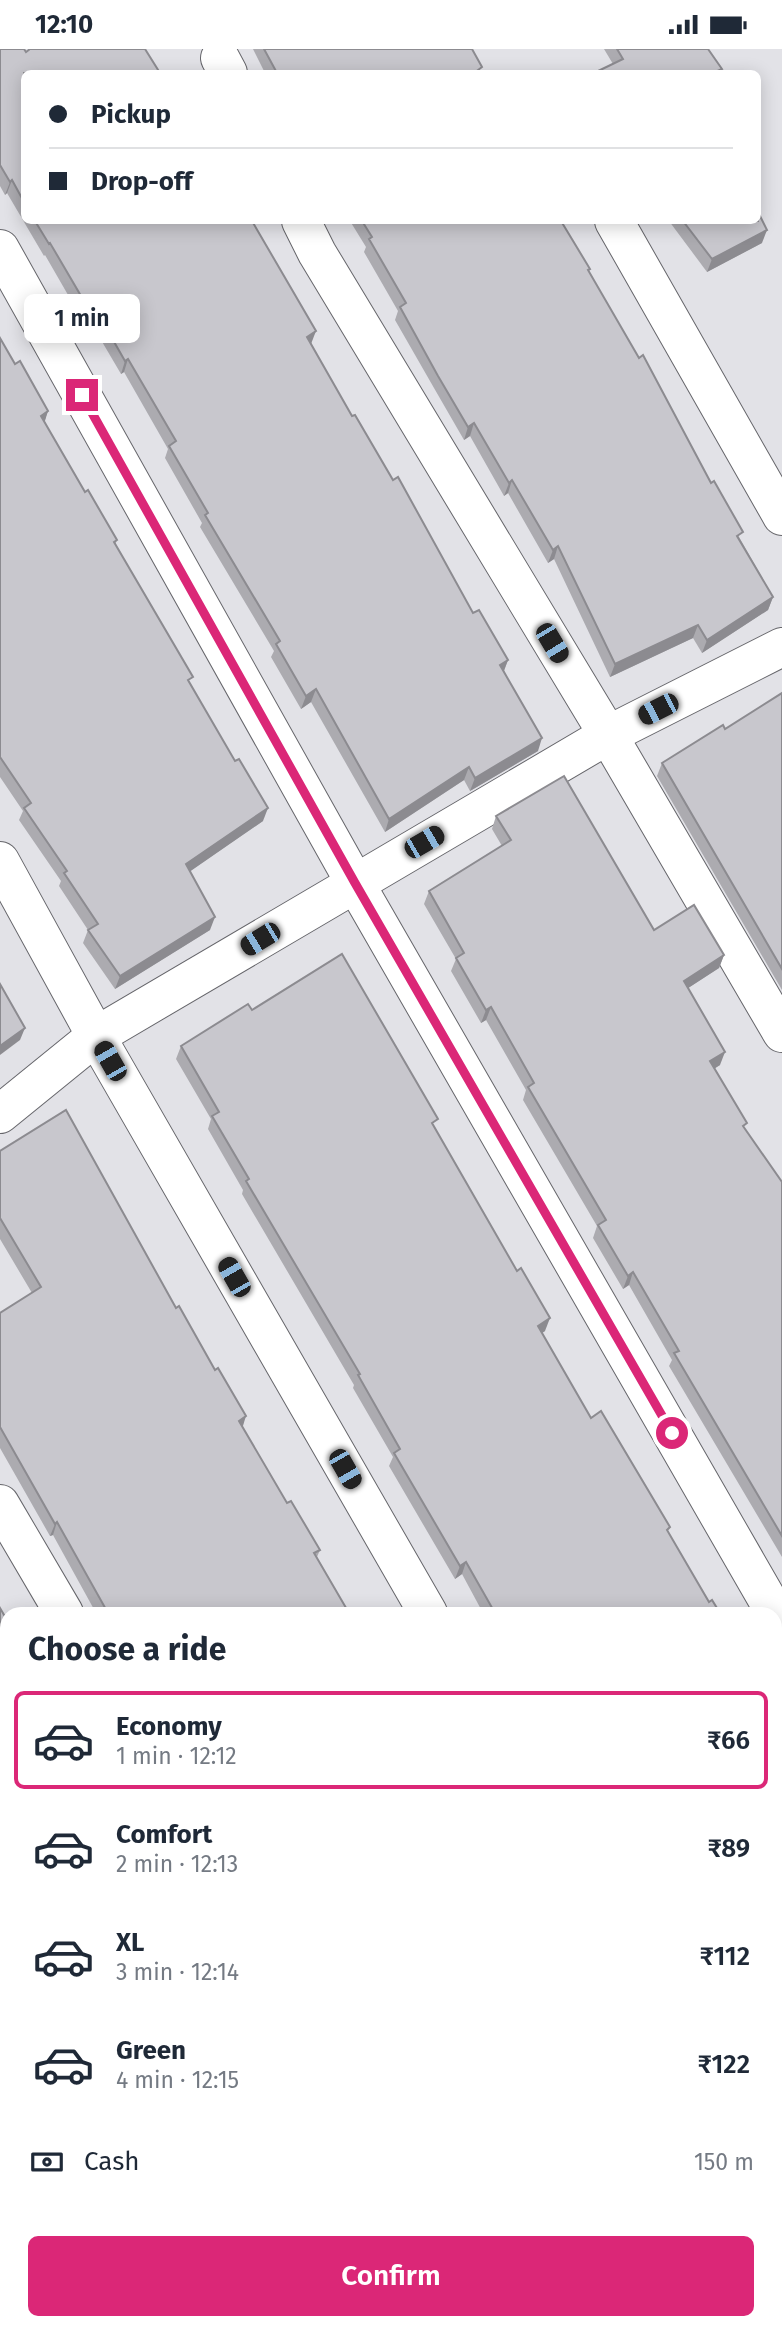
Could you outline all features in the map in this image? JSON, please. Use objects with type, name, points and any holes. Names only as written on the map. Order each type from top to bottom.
[{"type":"street","points":[[302,224],[317,253],[608,734],[782,1033]]},
{"type":"street","points":[[616,224],[782,516]]},
{"type":"street","points":[[0,249],[355,883],[772,1607]]},
{"type":"street","points":[[0,1114],[96,1037],[608,734],[782,647]]},
{"type":"street","points":[[0,861],[96,1037],[425,1607]]},
{"type":"street","points":[[0,1504],[60,1607]]},
{"type":"building","points":[[0,49],[24,49],[26,52],[30,49],[145,49],[158,70],[21,70],[21,196],[0,165]]},
{"type":"building","points":[[264,49],[472,49],[482,67],[478,70],[275,70]]},
{"type":"building","points":[[617,49],[708,49],[722,69],[600,70],[623,59]]},
{"type":"building","points":[[761,218],[767,230],[712,259],[685,224],[761,224]]},
{"type":"building","points":[[37,224],[254,224],[316,331],[307,337],[352,416],[355,415],[393,480],[398,477],[473,613],[479,610],[508,660],[500,665],[542,738],[475,778],[469,767],[389,819],[316,689],[306,696],[276,644],[280,641],[205,515],[208,513],[169,446],[176,441],[128,359],[125,361],[89,298],[84,301]]},
{"type":"building","points":[[364,224],[563,224],[639,358],[643,355],[711,483],[714,481],[743,532],[737,536],[773,597],[707,640],[698,625],[615,664],[558,546],[553,550],[512,480],[509,483],[474,423],[468,427],[438,376],[400,307],[406,303],[369,239],[372,237]]},
{"type":"building","points":[[0,338],[15,364],[20,361],[48,411],[41,416],[85,492],[88,490],[117,540],[114,542],[193,677],[188,680],[235,761],[239,759],[268,808],[186,864],[215,917],[120,976],[88,930],[98,924],[64,873],[67,871],[24,808],[31,803],[0,757]]},
{"type":"building","points":[[782,693],[782,969],[662,763],[723,725],[725,729]]},
{"type":"building","points":[[564,776],[654,930],[694,905],[724,955],[684,981],[725,1052],[710,1061],[747,1123],[743,1126],[782,1182],[782,1536],[674,1353],[679,1351],[633,1272],[628,1276],[598,1225],[606,1220],[528,1087],[534,1083],[491,1007],[486,1010],[456,958],[464,953],[429,891],[511,840],[496,816]]},
{"type":"building","points":[[342,954],[438,1119],[432,1123],[517,1271],[521,1268],[550,1318],[538,1326],[591,1418],[601,1411],[670,1527],[667,1530],[709,1602],[712,1600],[716,1607],[492,1607],[466,1562],[460,1566],[394,1453],[400,1449],[358,1375],[360,1374],[246,1181],[249,1179],[212,1116],[219,1112],[181,1046],[248,1004],[252,1010]]},
{"type":"building","points":[[0,984],[25,1028],[0,1046]]},
{"type":"building","points":[[66,1110],[176,1308],[179,1306],[215,1370],[218,1368],[246,1416],[239,1421],[287,1503],[291,1501],[320,1550],[314,1553],[346,1607],[105,1607],[0,1427],[0,1313],[41,1287],[0,1218],[0,1151]]},
{"type":"route","points":[[82,395],[355,883],[672,1433]]}]
